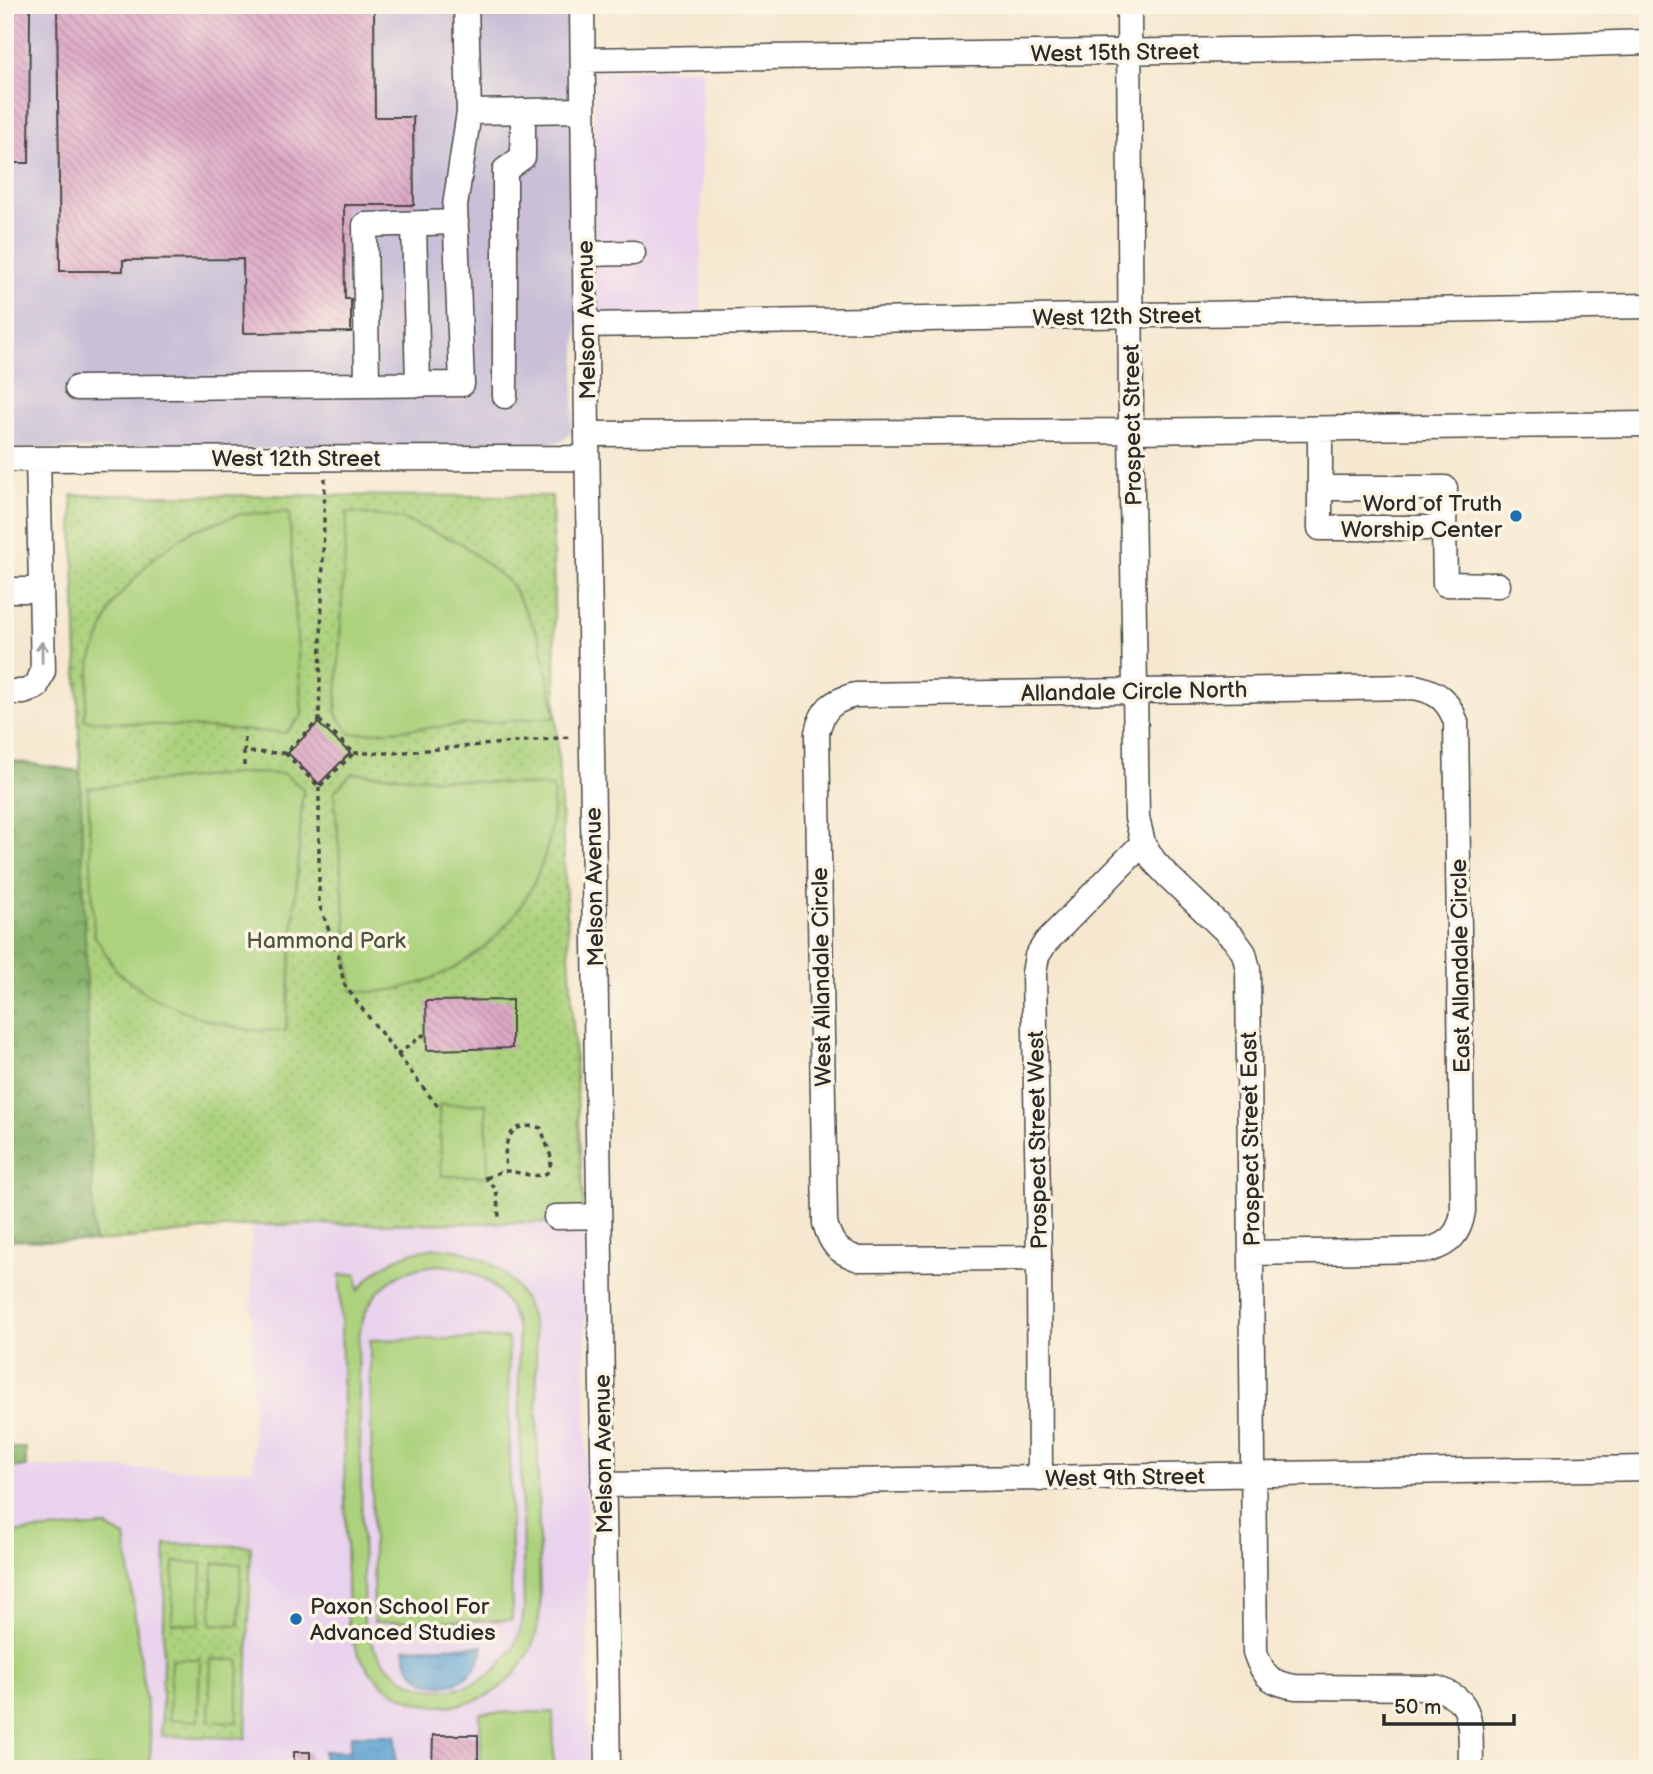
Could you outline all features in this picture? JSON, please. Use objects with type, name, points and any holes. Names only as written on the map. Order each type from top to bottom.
[{"type":"street","points":[[77,388],[462,384],[455,206],[469,112],[466,5]]},
{"type":"street","name":"Melson Avenue","points":[[582,5],[608,1769]]},
{"type":"street","name":"Prospect Street","points":[[1129,5],[1138,818],[1143,844]]},
{"type":"street","name":"West 15th Street","points":[[583,60],[1648,42]]},
{"type":"street","points":[[469,112],[583,110]]},
{"type":"street","points":[[505,396],[505,170],[523,157],[523,111]]},
{"type":"street","points":[[367,385],[365,225],[456,222]]},
{"type":"street","points":[[414,224],[418,385]]},
{"type":"street","points":[[585,254],[633,253]]},
{"type":"street","name":"West 12th Street","points":[[586,326],[1648,306]]},
{"type":"street","name":"West 12th Street","points":[[5,459],[1132,431],[1648,424]]},
{"type":"street","points":[[1320,429],[1320,528],[1444,527]]},
{"type":"street","points":[[5,692],[24,692],[36,687],[43,671],[38,459]]},
{"type":"street","points":[[1321,488],[1445,488],[1445,584],[1498,585]]},
{"type":"street","points":[[5,590],[41,590]]},
{"type":"street","name":"Allandale Circle North","points":[[828,708],[841,699],[855,695],[1415,687],[1429,690],[1441,697]]},
{"type":"street","name":"East Allandale Circle","points":[[1251,1253],[1429,1250],[1443,1246],[1461,1226],[1463,1211],[1456,722],[1451,708],[1441,697]]},
{"type":"street","name":"West Allandale Circle","points":[[828,708],[820,720],[817,733],[817,808],[825,1223],[829,1236],[845,1255],[859,1259],[1039,1258]]},
{"type":"street","name":"Prospect Street East","points":[[1143,844],[1169,877],[1234,939],[1244,953],[1248,969],[1254,1475]]},
{"type":"street","name":"Prospect Street West","points":[[1040,1479],[1034,973],[1037,956],[1046,942],[1143,844]]},
{"type":"street","points":[[555,1217],[599,1216]]},
{"type":"street","name":"West 9th Street","points":[[603,1485],[1648,1468]]},
{"type":"street","points":[[1254,1475],[1255,1652],[1261,1669],[1269,1678],[1294,1687],[1436,1688],[1449,1693],[1461,1702],[1468,1713],[1471,1769]]},
{"type":"path","points":[[244,752],[285,752],[318,719],[325,478]]},
{"type":"path","points":[[318,719],[354,753],[394,753],[570,737]]},
{"type":"path","points":[[244,766],[245,738]]},
{"type":"path","points":[[285,752],[319,787],[319,904],[338,954],[344,984],[439,1108]]},
{"type":"path","points":[[319,787],[354,753]]},
{"type":"path","points":[[397,1055],[423,1035],[427,1037]]},
{"type":"path","points":[[499,1217],[496,1189],[485,1177],[506,1170],[534,1175],[547,1173],[552,1160],[541,1128],[526,1125],[513,1130],[506,1144],[506,1170]]},
{"type":"shaded area","points":[[5,5],[573,5],[577,331],[572,431],[563,441],[515,449],[5,449]]},
{"type":"shaded area","points":[[702,69],[701,313],[593,316],[594,70]]},
{"type":"shaded area","name":"Paxon School For Advanced Studies","points":[[584,1222],[589,1769],[5,1769],[5,1467],[253,1470],[251,1225]]},
{"type":"green space","name":"Hammond Park","points":[[72,495],[552,496],[556,718],[584,1222],[251,1225],[94,1242]]},
{"type":"green space","points":[[289,512],[302,715],[286,733],[84,720],[91,661],[113,603],[153,558],[191,531],[241,514]]},
{"type":"green space","points":[[347,512],[399,518],[461,543],[511,584],[540,639],[556,717],[351,734],[336,714]]},
{"type":"green space","points":[[5,760],[80,771],[94,1242],[5,1240]]},
{"type":"green space","points":[[244,773],[285,774],[303,789],[286,1031],[248,1030],[203,1019],[149,996],[117,971],[94,935],[88,788]]},
{"type":"green space","points":[[352,773],[553,787],[552,824],[543,860],[529,893],[509,922],[483,947],[454,968],[421,983],[380,992],[352,991],[334,792]]},
{"type":"green space","points":[[486,1104],[488,1176],[442,1176],[439,1105]]},
{"type":"green space","points":[[437,1248],[476,1256],[506,1276],[518,1289],[526,1305],[533,1323],[536,1343],[540,1608],[531,1648],[511,1678],[484,1697],[452,1705],[420,1703],[389,1689],[364,1663],[348,1626],[340,1275],[357,1274],[358,1291],[375,1273],[393,1260]],"holes":[[[438,1265],[453,1267],[490,1283],[507,1303],[518,1331],[524,1608],[516,1641],[499,1666],[477,1682],[451,1689],[424,1687],[399,1675],[378,1654],[364,1623],[358,1346],[365,1314],[381,1289],[392,1280],[421,1268]]]},
{"type":"green space","points":[[508,1338],[512,1620],[374,1622],[370,1340]]},
{"type":"green space","points":[[5,1448],[26,1448],[26,1467],[5,1467]]},
{"type":"green space","points":[[105,1526],[125,1537],[151,1742],[149,1769],[5,1769],[5,1533]]},
{"type":"green space","points":[[166,1544],[251,1546],[246,1738],[161,1736]]},
{"type":"green space","points":[[174,1562],[202,1563],[200,1624],[172,1623]]},
{"type":"green space","points":[[213,1563],[241,1564],[239,1625],[211,1624]]},
{"type":"green space","points":[[171,1659],[200,1659],[198,1721],[169,1720]]},
{"type":"green space","points":[[211,1659],[239,1660],[237,1722],[209,1721]]},
{"type":"green space","points":[[553,1712],[554,1769],[481,1769],[480,1713]]},
{"type":"water","points":[[483,1646],[478,1663],[469,1675],[443,1685],[429,1683],[417,1676],[408,1665],[404,1648]]},
{"type":"water","points":[[351,1735],[396,1735],[396,1769],[323,1769],[324,1751],[350,1751]]},
{"type":"building","points":[[57,5],[374,5],[375,117],[413,117],[414,205],[344,205],[345,299],[351,299],[351,332],[244,333],[243,259],[123,260],[123,271],[60,271]]},
{"type":"building","points":[[5,8],[30,8],[29,163],[5,163]]},
{"type":"building","points":[[318,723],[350,753],[319,784],[288,753]]},
{"type":"building","points":[[512,1000],[512,1048],[427,1050],[426,1001]]},
{"type":"building","points":[[433,1735],[478,1735],[478,1768],[432,1767]]},
{"type":"building","points":[[294,1752],[310,1752],[310,1769],[294,1769]]},
{"type":"place","name":"Word of Truth Worship Center","points":[[1516,516]]},
{"type":"place","name":"Paxon School For Advanced Studies","points":[[296,1619]]}]
